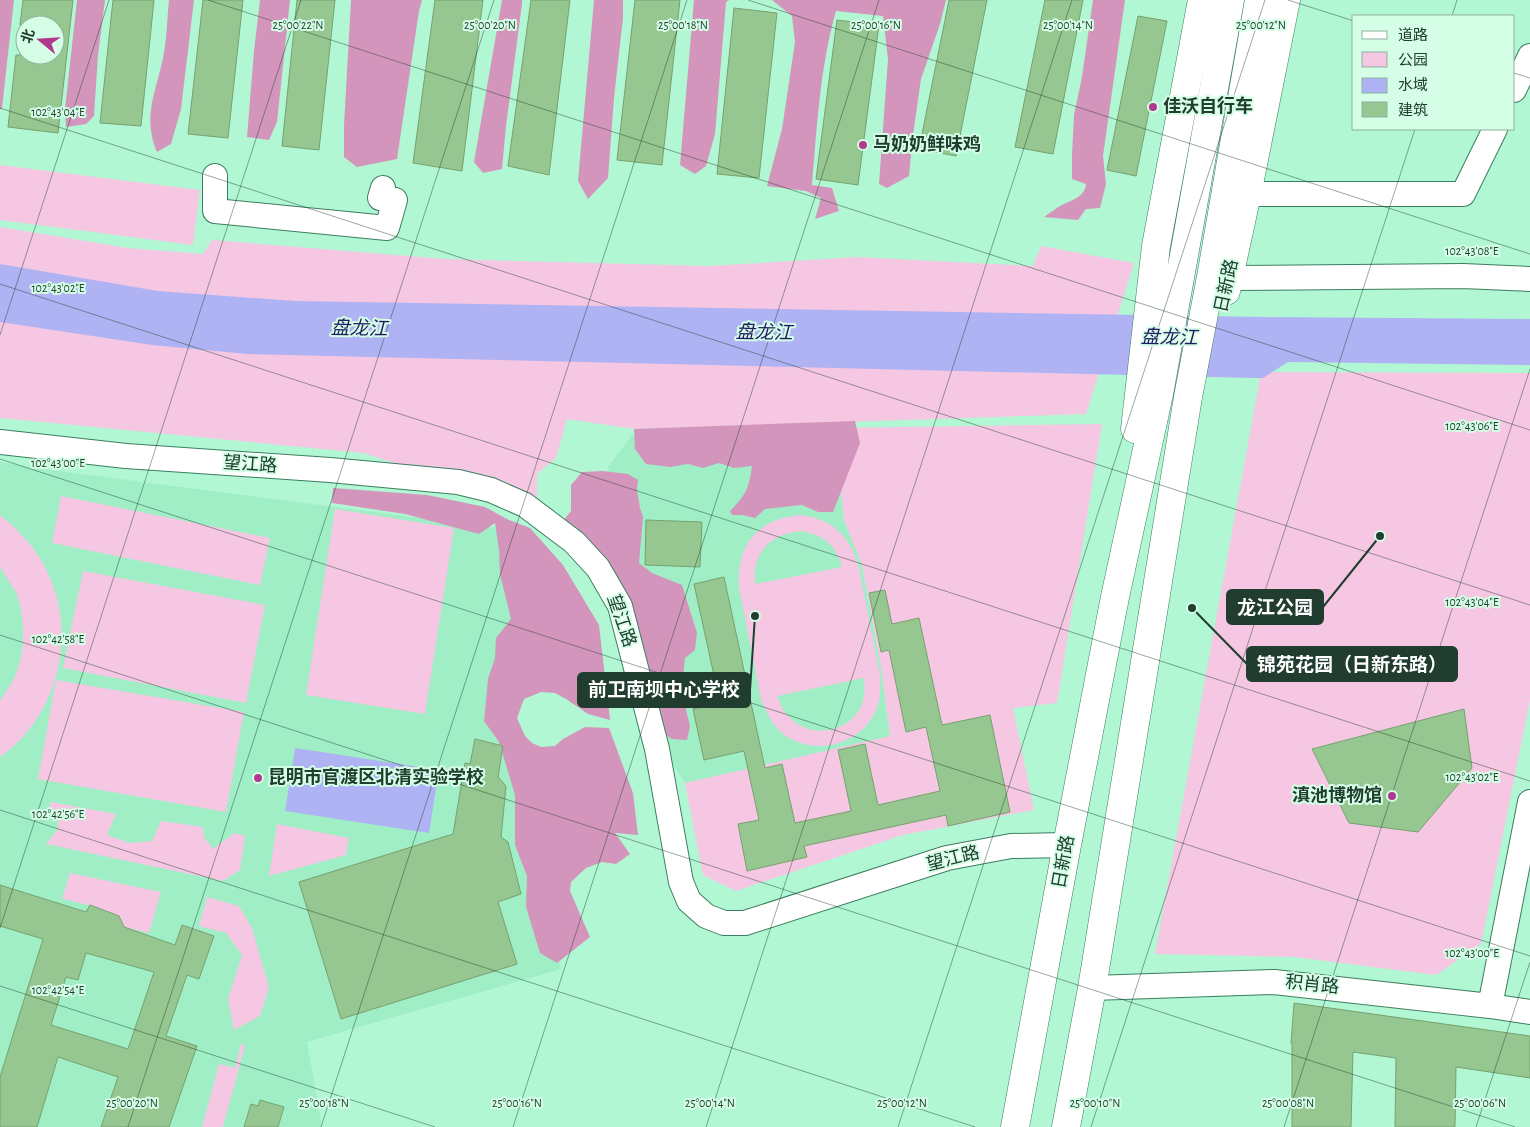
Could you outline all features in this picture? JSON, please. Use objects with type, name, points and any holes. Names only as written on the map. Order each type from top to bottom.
[{"type":"main road","name":"日新路","points":[[1149,392],[1153,274],[1156,246],[1202,0]]},
{"type":"main road","name":"日新路","points":[[1015,1127],[1115,597],[1149,392],[1181,276],[1230,0]]},
{"type":"main road","name":"日新路","points":[[1220,278],[1218,233],[1259,0]]},
{"type":"main road","name":"日新路","points":[[1066,1127],[1092,988],[1146,659],[1195,400],[1220,278],[1247,194],[1286,0]]},
{"type":"street","points":[[1515,88],[1530,56]]},
{"type":"street","points":[[1247,194],[1463,194],[1495,130]]},
{"type":"street","points":[[216,176],[215,211],[387,228],[395,200],[380,198],[383,188]]},
{"type":"street","points":[[1220,278],[1463,276],[1530,279]]},
{"type":"street","name":"望江路","points":[[0,442],[126,456],[330,470],[458,482],[491,490],[525,505],[574,542],[598,568],[620,606],[657,749],[681,882],[689,901],[706,916],[724,923],[745,923],[947,858],[1010,846],[1067,845]]},
{"type":"street","points":[[1490,1006],[1530,802]]},
{"type":"street","name":"积肖路","points":[[1092,988],[1274,982],[1530,1012]]},
{"type":"shaded area","points":[[0,0],[14,0],[2,108],[0,110]]},
{"type":"shaded area","points":[[77,0],[105,0],[98,55],[94,116],[86,124],[66,127],[65,109]]},
{"type":"shaded area","points":[[169,0],[194,0],[181,109],[171,144],[157,152],[150,116],[164,51]]},
{"type":"shaded area","points":[[260,0],[290,0],[277,122],[269,140],[247,137]]},
{"type":"shaded area","points":[[351,0],[422,0],[397,159],[357,167],[344,157]]},
{"type":"shaded area","points":[[502,0],[522,0],[522,4],[502,169],[483,173],[474,162]]},
{"type":"shaded area","points":[[594,0],[623,0],[623,18],[608,178],[588,199],[578,181]]},
{"type":"shaded area","points":[[694,0],[729,0],[726,2],[715,134],[706,166],[695,174],[680,165]]},
{"type":"shaded area","points":[[772,0],[946,0],[940,24],[921,79],[909,176],[887,188],[879,184],[888,59],[883,16],[836,11],[823,75],[812,185],[832,188],[839,211],[815,219],[821,198],[806,191],[767,186],[782,129],[795,42],[792,16]]},
{"type":"shaded area","points":[[1093,0],[1125,0],[1103,156],[1106,184],[1100,208],[1086,209],[1078,220],[1044,217],[1081,195],[1086,184],[1072,179],[1072,155],[1074,115],[1082,77]]},
{"type":"shaded area","points":[[855,421],[860,443],[833,512],[818,512],[802,505],[765,509],[755,518],[732,515],[730,511],[746,491],[752,466],[734,468],[719,463],[703,468],[688,464],[670,467],[646,464],[635,449],[634,429]]},
{"type":"shaded area","points":[[834,428],[844,520],[862,565],[881,667],[890,737],[685,783],[667,755],[608,467],[632,435]]},
{"type":"shaded area","name":"昆明市官渡区北清实验学校","points":[[0,462],[511,530],[516,584],[504,666],[561,969],[307,1042],[322,1127],[0,1127]]},
{"type":"shaded area","points":[[603,471],[628,474],[638,480],[637,490],[643,517],[639,563],[652,573],[682,585],[697,633],[695,650],[685,658],[682,686],[688,703],[686,710],[690,726],[687,740],[672,739],[659,731],[637,631],[558,537],[566,517],[571,511],[571,485],[582,472]]},
{"type":"shaded area","points":[[333,488],[427,495],[485,507],[509,520],[530,528],[563,565],[599,625],[610,720],[588,714],[555,693],[541,692],[524,699],[517,718],[525,736],[532,743],[541,747],[555,746],[563,739],[585,727],[609,728],[633,793],[638,835],[615,833],[630,854],[616,864],[602,862],[586,868],[571,882],[570,891],[590,937],[557,963],[540,953],[526,907],[527,876],[515,845],[515,795],[499,742],[484,721],[488,679],[495,658],[496,638],[511,619],[500,574],[495,523],[479,534],[405,514],[332,503]]},
{"type":"green space","points":[[0,165],[200,190],[193,245],[0,220]]},
{"type":"green space","points":[[0,227],[128,248],[203,254],[212,240],[445,259],[709,266],[858,257],[1033,266],[1041,246],[1134,263],[1086,414],[634,429],[567,419],[556,458],[537,474],[537,498],[495,498],[364,453],[0,418]]},
{"type":"green space","points":[[1261,372],[1530,373],[1530,700],[1481,944],[1436,975],[1294,957],[1155,954]]},
{"type":"green space","points":[[1102,424],[1057,703],[1013,708],[1034,810],[903,835],[736,891],[703,875],[685,783],[890,736],[881,667],[862,565],[844,520],[834,428]]},
{"type":"green space","points":[[61,496],[270,538],[260,585],[52,543]]},
{"type":"green space","points":[[335,509],[454,528],[425,714],[306,695]]},
{"type":"green space","points":[[0,515],[12,525],[41,560],[53,585],[60,612],[62,639],[51,693],[38,717],[21,739],[0,757],[0,701],[14,679],[20,662],[23,645],[23,627],[21,609],[16,592],[0,567]]},
{"type":"green space","points":[[800,515],[821,520],[837,529],[849,544],[858,564],[880,674],[879,701],[873,716],[865,727],[840,743],[826,746],[796,741],[783,734],[767,713],[761,699],[739,588],[741,559],[752,537],[772,522]],"holes":[[[801,531],[816,535],[828,542],[836,552],[842,567],[755,584],[757,563],[765,547],[780,536]],[[864,678],[864,698],[858,712],[841,726],[830,730],[819,731],[797,724],[784,711],[777,696]]]},
{"type":"green space","points":[[83,571],[265,605],[246,703],[63,668]]},
{"type":"green space","points":[[56,680],[244,712],[226,812],[38,779]]},
{"type":"green space","points":[[51,802],[116,814],[107,835],[130,843],[152,841],[161,821],[203,827],[204,837],[213,849],[234,833],[245,836],[240,870],[223,881],[46,844],[58,829],[58,818],[49,809]]},
{"type":"green space","points":[[277,824],[349,838],[346,855],[269,876]]},
{"type":"green space","points":[[70,873],[161,892],[149,933],[119,926],[119,916],[112,913],[62,899]]},
{"type":"green space","points":[[207,897],[239,906],[252,928],[269,987],[260,1016],[234,1030],[228,999],[242,955],[226,933],[199,926]]},
{"type":"green space","points":[[241,1044],[245,1045],[223,1127],[202,1127],[219,1064],[235,1068]]},
{"type":"water","name":"盘龙江","points":[[0,264],[158,291],[295,301],[1264,317],[1530,319],[1530,365],[1288,362],[1263,378],[1253,378],[247,354],[152,345],[0,322]]},
{"type":"water","points":[[295,748],[439,770],[429,833],[285,811]]},
{"type":"building","points":[[23,0],[73,0],[58,133],[8,127],[15,64],[65,65],[65,15],[21,15]]},
{"type":"building","points":[[113,0],[154,0],[141,126],[100,123]]},
{"type":"building","points":[[203,0],[243,0],[228,138],[188,134]]},
{"type":"building","points":[[297,0],[335,0],[319,150],[282,146]]},
{"type":"building","points":[[435,0],[483,0],[462,171],[413,163]]},
{"type":"building","points":[[531,0],[570,0],[549,175],[508,166]]},
{"type":"building","points":[[635,0],[680,0],[662,165],[617,160]]},
{"type":"building","points":[[949,0],[987,0],[956,156],[919,149]]},
{"type":"building","points":[[1045,0],[1083,0],[1053,154],[1015,147]]},
{"type":"building","points":[[734,8],[777,13],[759,178],[717,174]]},
{"type":"building","points":[[1138,16],[1167,21],[1136,176],[1107,170]]},
{"type":"building","points":[[837,20],[879,25],[858,185],[816,179]]},
{"type":"building","points":[[646,520],[702,522],[700,567],[645,565]]},
{"type":"building","points":[[724,577],[765,768],[782,764],[795,823],[851,811],[838,750],[865,744],[878,805],[940,791],[926,727],[906,732],[889,650],[881,652],[869,593],[885,590],[892,624],[919,618],[942,725],[990,715],[1010,812],[948,826],[946,815],[804,846],[807,857],[747,871],[738,824],[759,820],[744,751],[704,760],[693,709],[720,703],[694,584]]},
{"type":"building","name":"滇池博物馆","points":[[1464,709],[1472,768],[1418,832],[1349,823],[1312,749]]},
{"type":"building","points":[[475,739],[503,746],[498,777],[506,786],[501,837],[508,842],[521,894],[498,902],[517,964],[341,1019],[299,882],[453,834],[465,763],[470,764]]},
{"type":"building","points":[[0,885],[86,912],[90,905],[119,916],[124,927],[175,945],[182,925],[214,936],[199,979],[187,975],[166,1036],[197,1046],[169,1127],[101,1127],[118,1077],[58,1057],[37,1127],[0,1127],[0,1077],[43,939],[0,926]],"holes":[[[86,953],[154,972],[128,1049],[51,1025],[66,977],[78,980]]]},
{"type":"building","points":[[1294,1003],[1530,1036],[1530,1078],[1456,1067],[1455,1127],[1395,1127],[1396,1058],[1353,1052],[1351,1127],[1292,1127],[1291,1043]]},
{"type":"building","points":[[260,1100],[284,1107],[278,1127],[244,1127],[251,1104],[258,1106]]},
{"type":"place","name":"佳沃自行车","points":[[1153,107]]},
{"type":"place","name":"马奶奶鲜味鸡","points":[[863,145]]},
{"type":"place","name":"龙江公园","points":[[1380,536]]},
{"type":"place","name":"锦苑花园（日新东路）","points":[[1192,608]]},
{"type":"place","name":"前卫南坝中心学校","points":[[755,616]]},
{"type":"place","name":"昆明市官渡区北清实验学校","points":[[258,778]]},
{"type":"place","name":"滇池博物馆","points":[[1392,796]]}]
